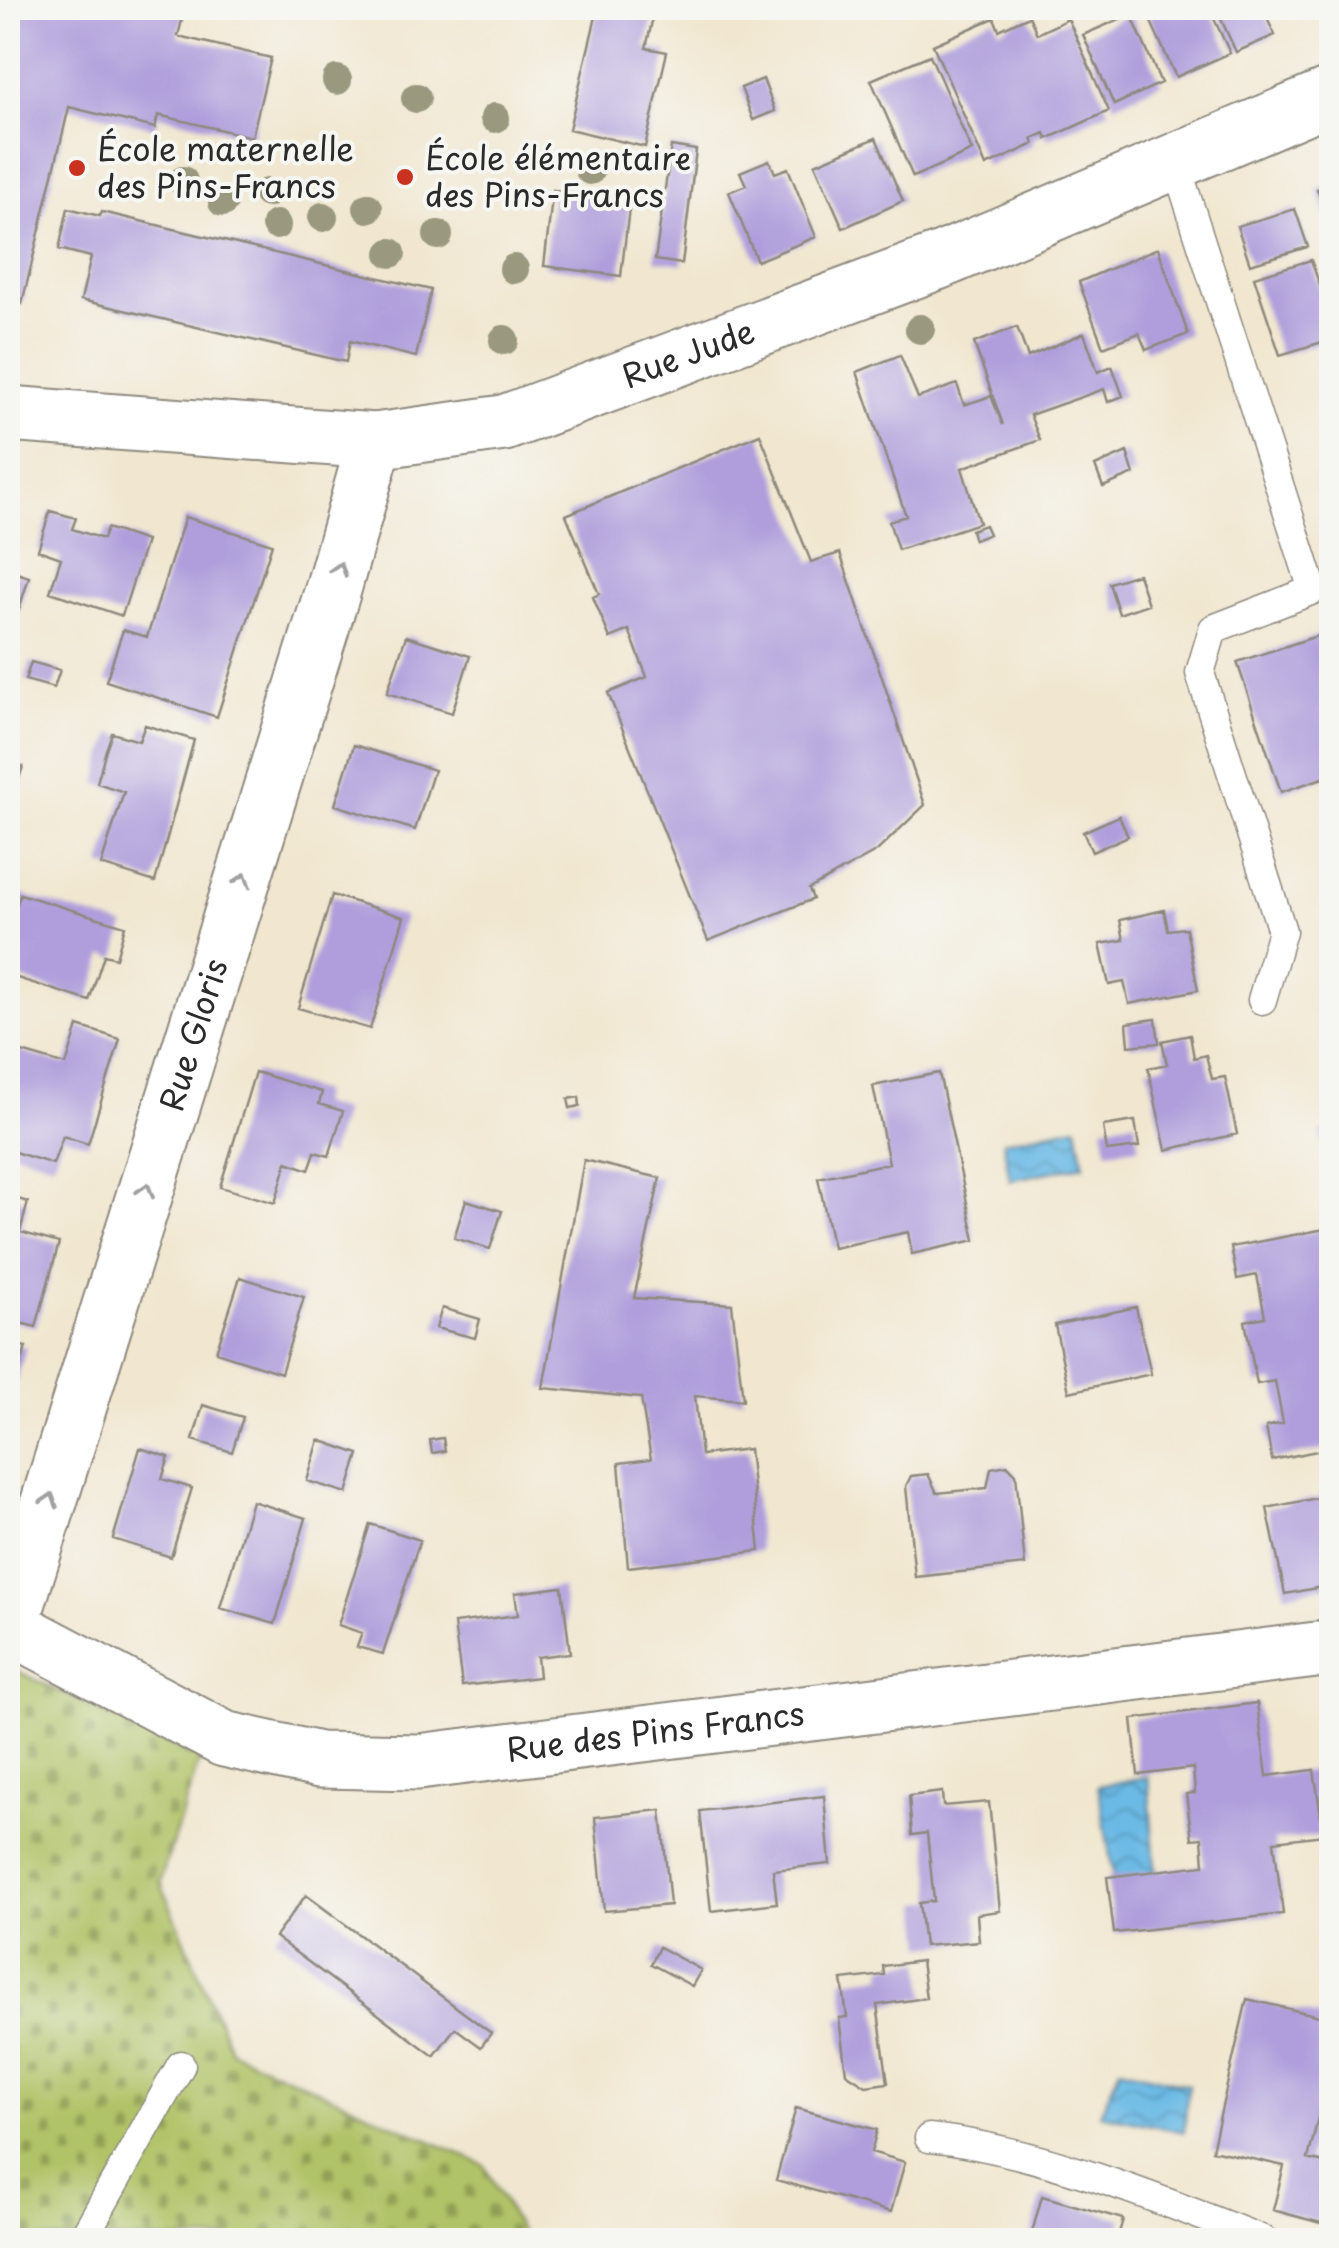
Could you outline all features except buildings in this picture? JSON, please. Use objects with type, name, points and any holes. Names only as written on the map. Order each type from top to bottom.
[{"type":"street","name":"Rue Jude","points":[[8,414],[375,441],[504,423],[942,260],[1174,158],[1332,95]]},
{"type":"street","name":"Rue Gloris","points":[[9,1626],[332,593],[375,441]]},
{"type":"street","name":"Rue des Pins Francs","points":[[9,1626],[224,1739],[319,1760],[418,1762],[1332,1648]]},
{"type":"lane","points":[[1174,158],[1313,590],[1213,629],[1200,673],[1282,932],[1262,1000]]},
{"type":"lane","points":[[82,2240],[181,2065]]},
{"type":"lane","points":[[929,2138],[977,2142],[1190,2211],[1263,2240]]},
{"type":"green space","points":[[11,1668],[200,1759],[160,1881],[231,2051],[484,2165],[525,2240],[8,2240]]},
{"type":"water","points":[[1077,1126],[1084,1165],[1010,1180],[1003,1141]]},
{"type":"water","points":[[1148,1777],[1156,1880],[1115,1884],[1098,1786]]},
{"type":"water","points":[[1120,2068],[1188,2085],[1184,2132],[1100,2114]]},
{"type":"place","name":"École maternelle des Pins-Francs","points":[[77,168]]},
{"type":"place","name":"École élémentaire des Pins-Francs","points":[[405,177]]}]
